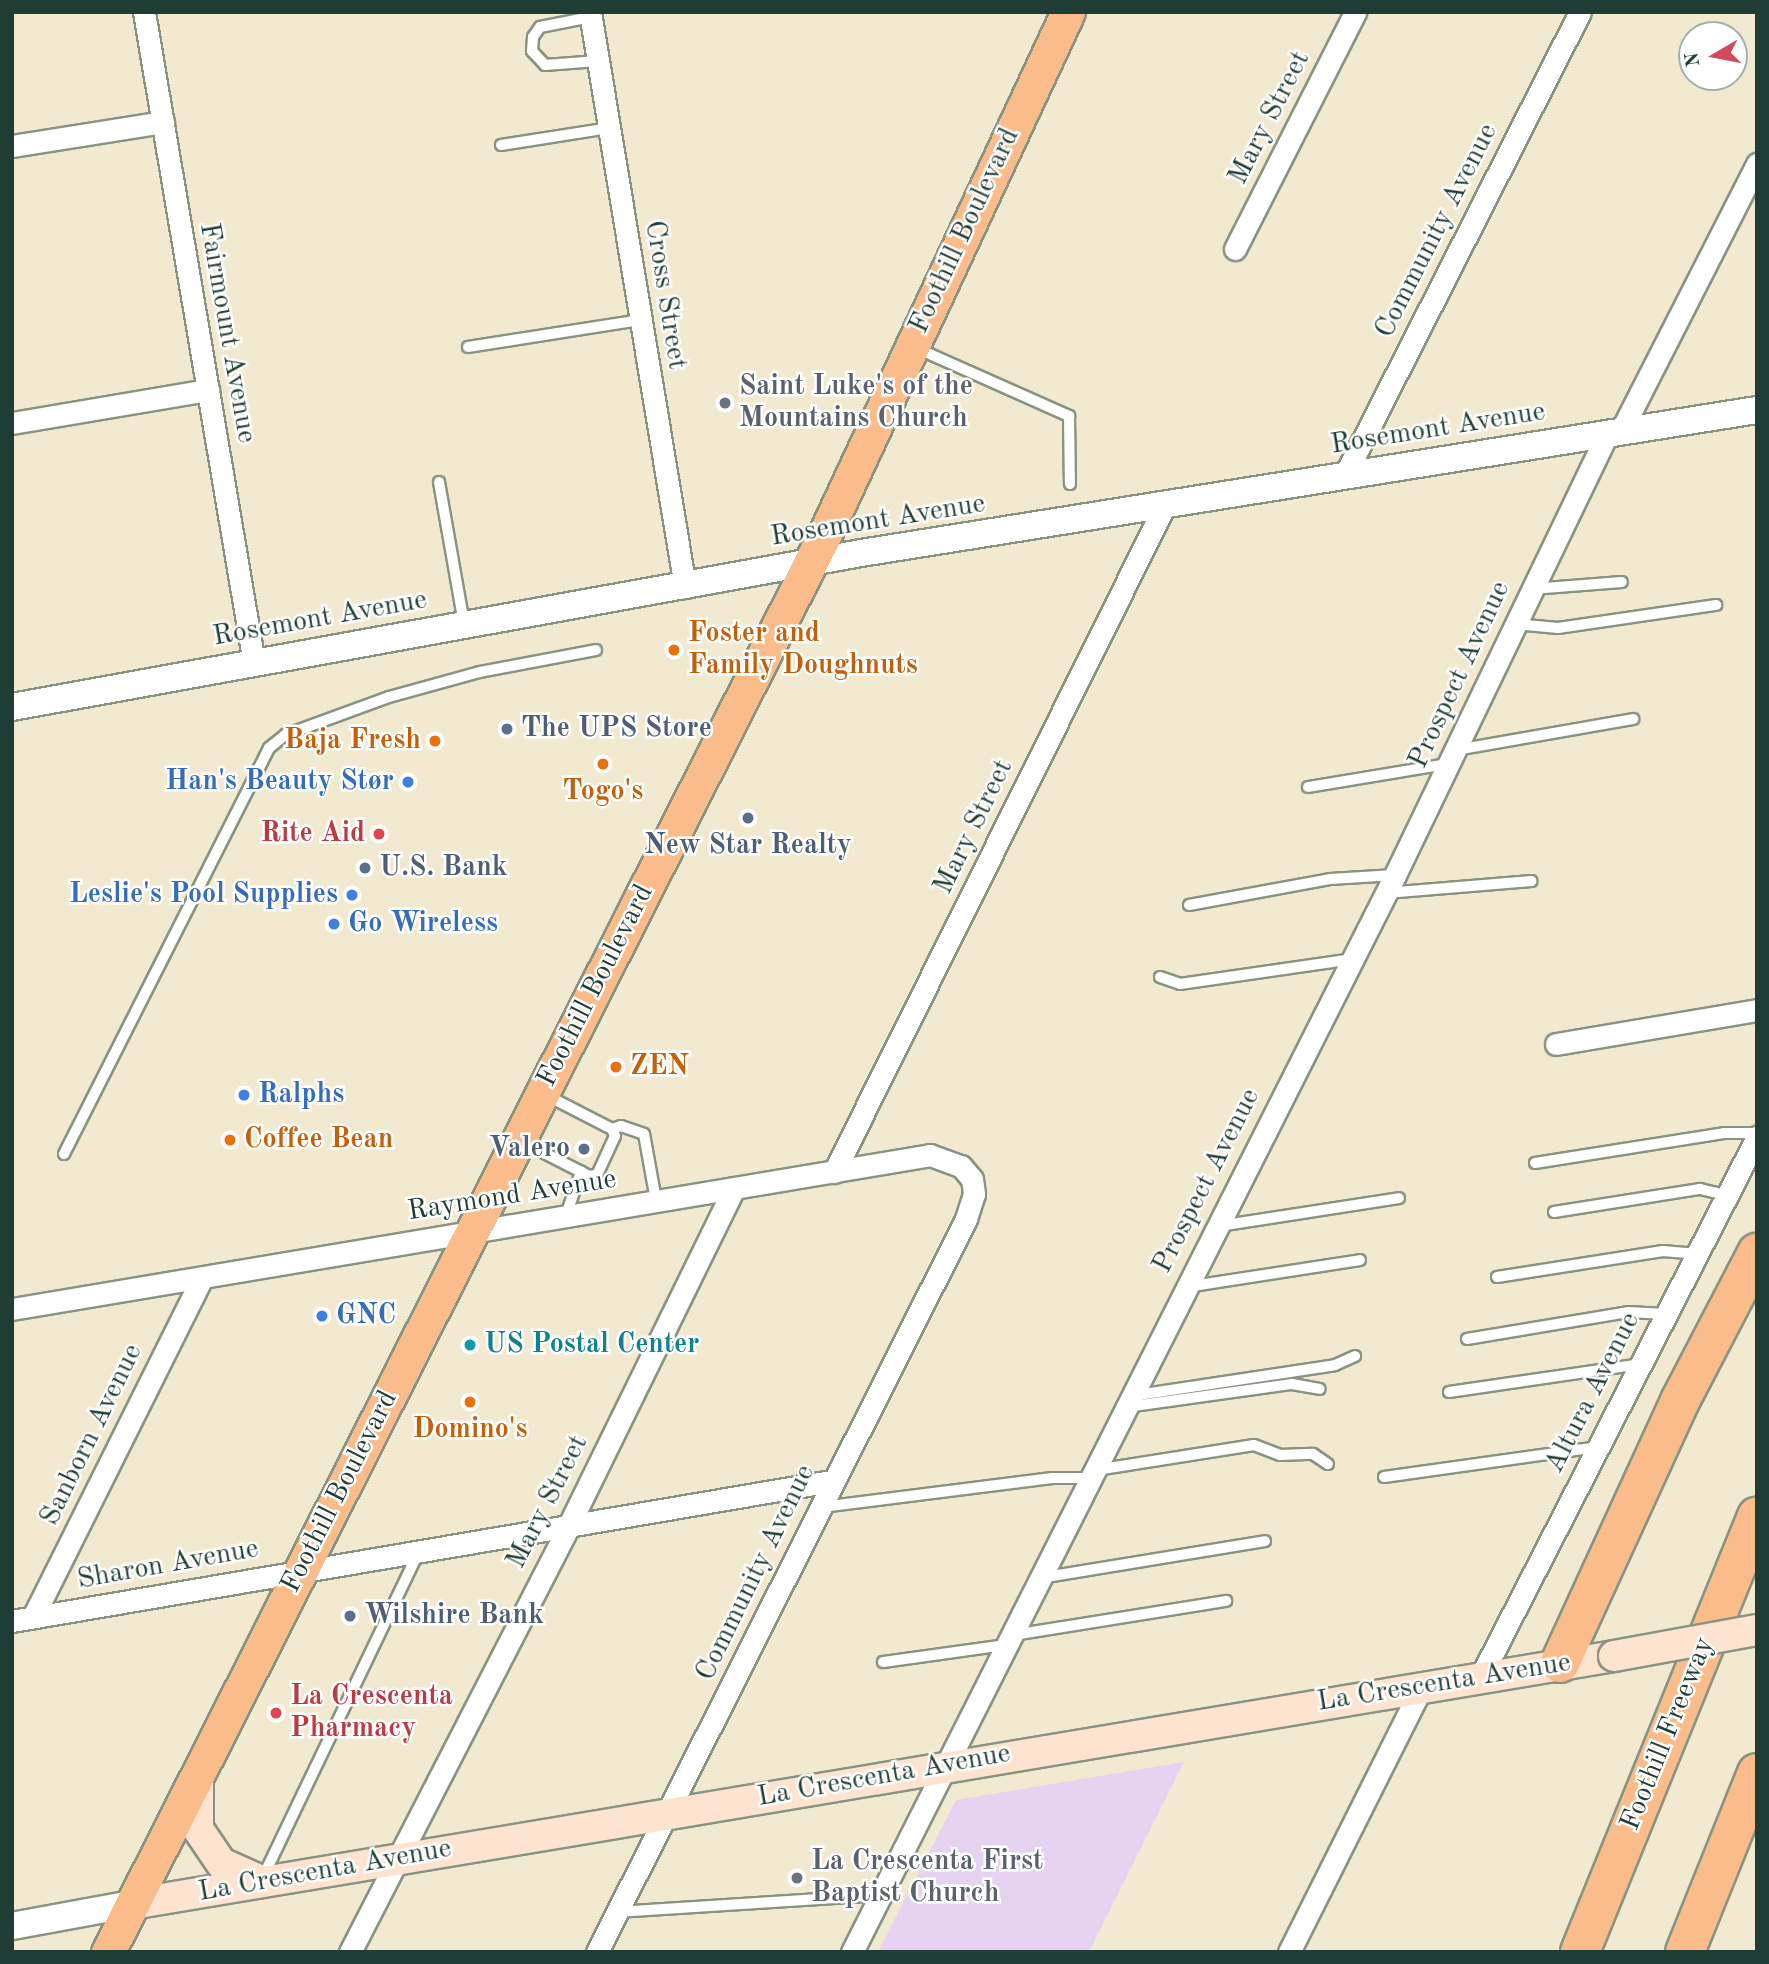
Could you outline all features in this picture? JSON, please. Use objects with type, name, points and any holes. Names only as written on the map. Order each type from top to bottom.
[{"type":"highway","points":[[1560,1663],[1681,1399],[1757,1253]]},
{"type":"highway","name":"Foothill Freeway","points":[[1580,1952],[1757,1517]]},
{"type":"highway","points":[[1685,1952],[1757,1773]]},
{"type":"main road","name":"Foothill Boulevard","points":[[108,1952],[810,562],[1068,12]]},
{"type":"main road","name":"La Crescenta Avenue","points":[[132,1904],[1757,1630]]},
{"type":"main road","points":[[198,1774],[198,1829],[221,1863],[261,1881]]},
{"type":"street","name":"Fairmount Avenue","points":[[144,12],[254,663]]},
{"type":"street","name":"Mary Street","points":[[1235,249],[1355,12]]},
{"type":"street","name":"Community Avenue","points":[[1345,475],[1580,12]]},
{"type":"street","name":"Cross Street","points":[[591,15],[685,587]]},
{"type":"street","points":[[12,146],[163,122]]},
{"type":"street","name":"Prospect Avenue","points":[[852,1952],[1184,1287],[1353,960],[1531,589],[1757,164]]},
{"type":"street","points":[[12,423],[208,390]]},
{"type":"street","name":"Rosemont Avenue","points":[[12,707],[685,587],[810,562],[1757,410]]},
{"type":"street","name":"Mary Street","points":[[834,1172],[1164,507]]},
{"type":"street","points":[[1556,1044],[1757,1010]]},
{"type":"street","name":"Altura Avenue","points":[[1481,1676],[1757,1135]]},
{"type":"street","name":"Raymond Avenue","points":[[12,1309],[930,1155],[961,1166],[972,1179],[974,1194],[966,1219]]},
{"type":"street","name":"Mary Street","points":[[351,1952],[569,1525],[734,1188]]},
{"type":"street","name":"Community Avenue","points":[[597,1952],[670,1812],[831,1481],[966,1219]]},
{"type":"street","name":"Sanborn Avenue","points":[[12,1641],[202,1278]]},
{"type":"street","name":"Sharon Avenue","points":[[23,1619],[831,1481]]},
{"type":"street","points":[[1289,1952],[1422,1686]]},
{"type":"street","name":"La Crescenta Avenue","points":[[12,1926],[132,1904]]},
{"type":"lane","points":[[591,15],[540,27],[533,37],[532,51],[544,65],[598,61]]},
{"type":"lane","points":[[501,145],[609,128]]},
{"type":"lane","points":[[468,347],[641,320]]},
{"type":"lane","points":[[912,346],[1069,416],[1070,484]]},
{"type":"lane","points":[[439,482],[464,626]]},
{"type":"lane","points":[[1531,589],[1622,582]]},
{"type":"lane","points":[[1514,624],[1558,628],[1716,605]]},
{"type":"lane","points":[[64,1154],[269,748],[285,735],[389,697],[493,669],[596,650]]},
{"type":"lane","points":[[1308,787],[1633,719]]},
{"type":"lane","points":[[1189,905],[1330,879],[1390,884],[1532,881]]},
{"type":"lane","points":[[1160,977],[1180,984],[1353,960]]},
{"type":"lane","points":[[518,1139],[581,1172],[597,1175],[615,1136],[612,1129],[542,1093]]},
{"type":"lane","points":[[612,1129],[621,1126],[644,1134],[656,1200]]},
{"type":"lane","points":[[1535,1163],[1724,1133],[1757,1135]]},
{"type":"lane","points":[[566,1215],[581,1172]]},
{"type":"lane","points":[[1554,1212],[1700,1189],[1727,1195]]},
{"type":"lane","points":[[1215,1226],[1399,1198]]},
{"type":"lane","points":[[1497,1277],[1663,1251],[1696,1254]]},
{"type":"lane","points":[[1184,1287],[1360,1260]]},
{"type":"lane","points":[[1467,1339],[1628,1312],[1666,1314]]},
{"type":"lane","points":[[1127,1402],[1335,1365],[1355,1356]]},
{"type":"lane","points":[[1449,1392],[1640,1364]]},
{"type":"lane","points":[[1127,1402],[1292,1384],[1320,1389]]},
{"type":"lane","points":[[819,1507],[1091,1474],[1254,1445],[1280,1455],[1314,1454],[1328,1464]]},
{"type":"lane","points":[[1384,1477],[1597,1447]]},
{"type":"lane","points":[[1039,1578],[1265,1541]]},
{"type":"lane","points":[[261,1881],[420,1550]]},
{"type":"lane","points":[[883,1662],[1226,1601]]},
{"type":"lane","points":[[618,1912],[880,1895]]},
{"type":"shaded area","points":[[1184,1762],[1089,1952],[878,1952],[956,1800]]},
{"type":"place","name":"Saint Luke's of the Mountains Church","points":[[725,403]]},
{"type":"place","name":"Foster and Family Doughnuts","points":[[674,650]]},
{"type":"place","name":"The UPS Store","points":[[507,729]]},
{"type":"place","name":"Baja Fresh","points":[[435,741]]},
{"type":"place","name":"Togo's","points":[[603,764]]},
{"type":"place","name":"Han's Beauty Stør","points":[[408,782]]},
{"type":"place","name":"New Star Realty","points":[[748,818]]},
{"type":"place","name":"Rite Aid","points":[[379,834]]},
{"type":"place","name":"U.S. Bank","points":[[365,868]]},
{"type":"place","name":"Leslie's Pool Supplies","points":[[352,895]]},
{"type":"place","name":"Go Wireless","points":[[334,924]]},
{"type":"place","name":"ZEN","points":[[616,1067]]},
{"type":"place","name":"Ralphs","points":[[244,1095]]},
{"type":"place","name":"Coffee Bean","points":[[230,1140]]},
{"type":"place","name":"Valero","points":[[584,1149]]},
{"type":"place","name":"GNC","points":[[322,1316]]},
{"type":"place","name":"US Postal Center","points":[[470,1345]]},
{"type":"place","name":"Domino's","points":[[470,1402]]},
{"type":"place","name":"Wilshire Bank","points":[[350,1616]]},
{"type":"place","name":"La Crescenta Pharmacy","points":[[276,1713]]},
{"type":"place","name":"La Crescenta First Baptist Church","points":[[797,1878]]}]
